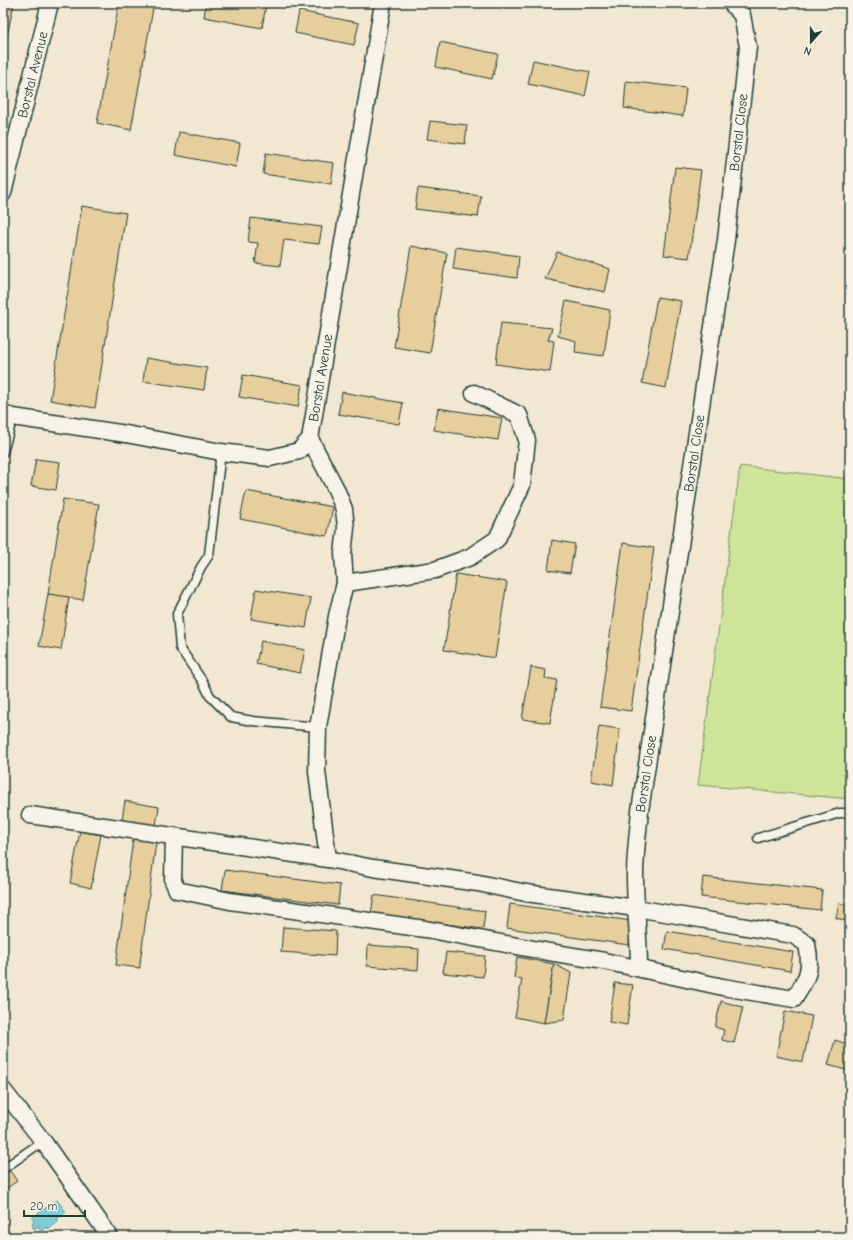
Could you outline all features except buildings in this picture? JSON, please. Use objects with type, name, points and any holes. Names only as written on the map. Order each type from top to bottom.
[{"type":"street","name":"Borstal Avenue","points":[[3,194],[50,3]]},
{"type":"street","name":"Borstal Avenue","points":[[8,415],[126,434],[221,452],[270,458],[299,451],[310,439],[383,3]]},
{"type":"street","name":"Borstal Close","points":[[639,968],[639,939],[635,874],[640,811],[726,240],[748,47],[742,15],[731,3]]},
{"type":"street","points":[[345,582],[435,570],[470,557],[497,539],[522,485],[527,440],[519,415],[474,393]]},
{"type":"street","points":[[310,439],[336,489],[344,509],[346,528],[343,554],[345,582],[337,616],[318,727],[317,771],[328,859]]},
{"type":"street","points":[[30,815],[174,836],[328,859],[373,868],[478,883],[526,893],[636,908],[794,935],[807,944],[810,960],[806,980],[794,999],[723,987],[604,960],[549,952],[425,929],[230,901],[177,890],[173,881],[174,836]]},
{"type":"street","points":[[3,1090],[43,1141],[110,1237]]},
{"type":"lane","points":[[3,452],[8,415]]},
{"type":"lane","points":[[221,452],[209,555],[177,614],[180,648],[194,668],[210,696],[231,717],[254,721],[318,727]]},
{"type":"lane","points":[[758,838],[840,813],[850,813]]},
{"type":"lane","points":[[3,1169],[43,1141]]},
{"type":"green space","points":[[740,466],[850,479],[850,799],[698,785]]},
{"type":"water","points":[[57,1200],[66,1212],[48,1229],[47,1227],[41,1231],[38,1226],[34,1229],[32,1225],[34,1221],[32,1218]]}]
